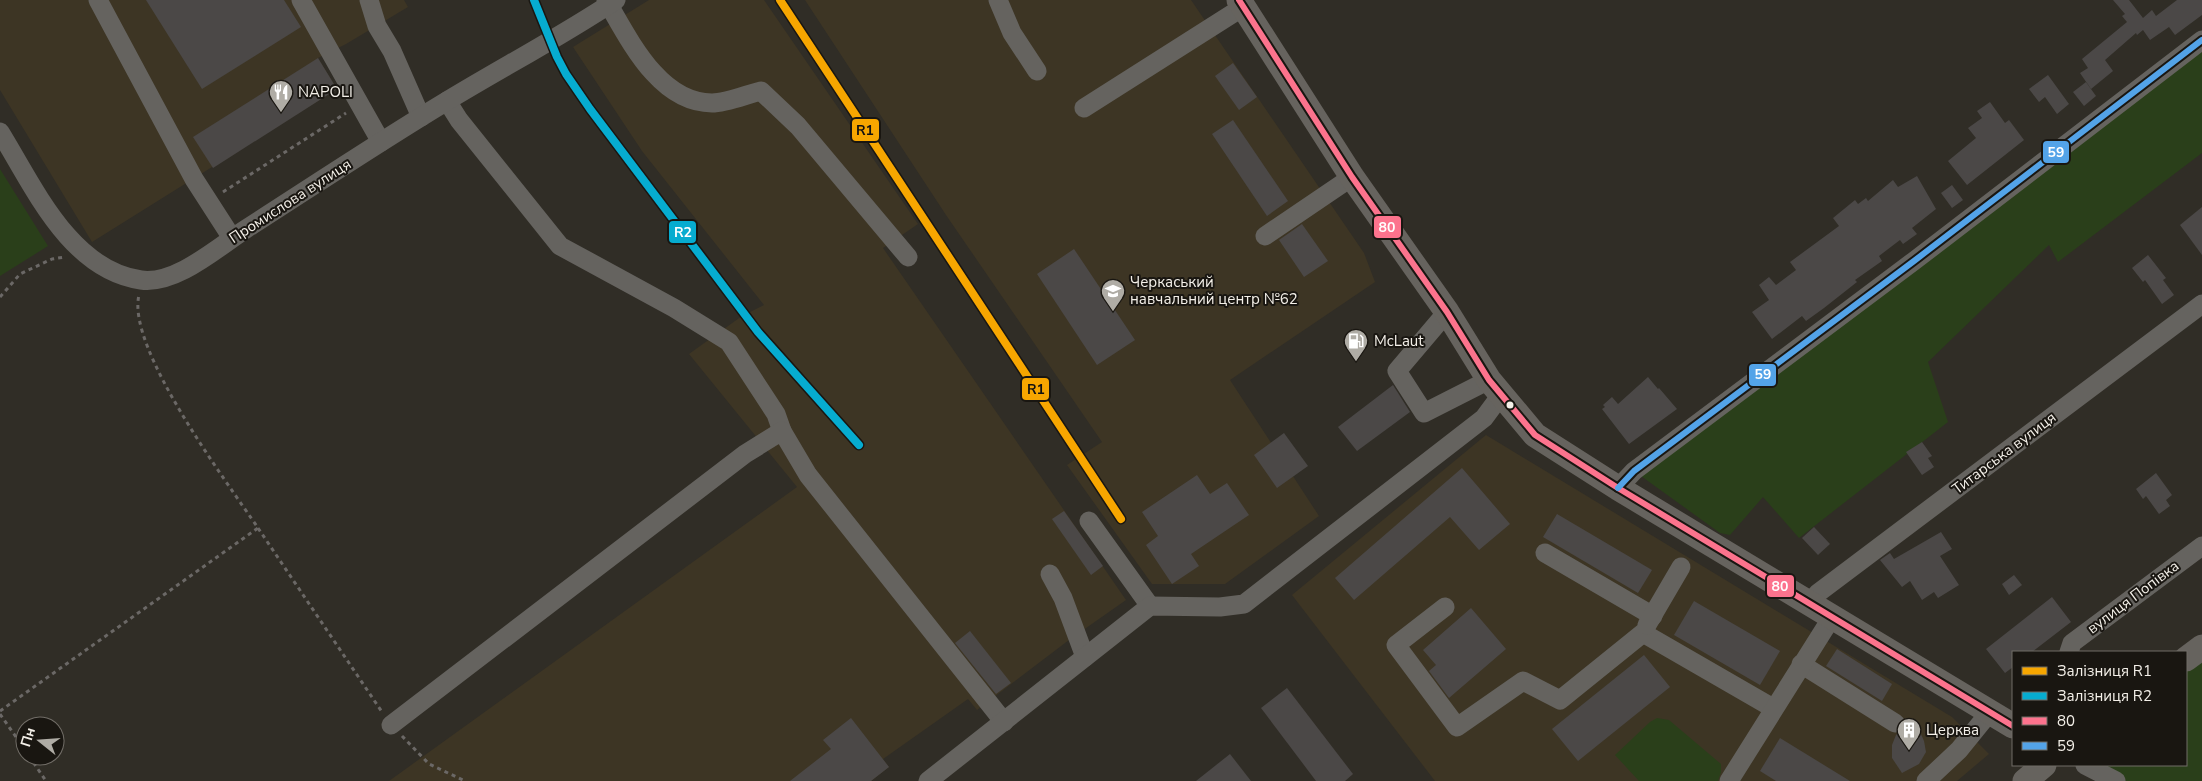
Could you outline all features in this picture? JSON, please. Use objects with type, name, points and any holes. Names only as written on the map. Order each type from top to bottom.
[{"type":"main road","points":[[1241,4],[1352,177],[1447,312],[1495,387],[1535,435],[1618,488],[2012,725]]},
{"type":"main road","points":[[2187,658],[2202,647]]},
{"type":"main road","points":[[2025,781],[2043,766]]},
{"type":"street","points":[[98,0],[194,179],[232,238]]},
{"type":"street","points":[[301,0],[361,103],[381,142]]},
{"type":"street","points":[[370,0],[377,26],[392,51],[421,117]]},
{"type":"street","points":[[998,0],[1012,33],[1037,71]]},
{"type":"street","points":[[610,2],[649,68],[679,96],[713,103],[762,91],[798,126],[908,257]]},
{"type":"street","name":"Промислова вулиця","points":[[0,132],[60,228],[83,253],[98,265],[115,274],[143,281],[183,272],[232,238],[381,142],[610,2]]},
{"type":"street","points":[[1084,108],[1241,4]]},
{"type":"street","points":[[1618,488],[1634,471],[1914,261],[2202,40]]},
{"type":"street","points":[[447,101],[458,120],[560,246],[674,308],[729,342],[776,414],[782,430],[808,475],[1004,722]]},
{"type":"street","points":[[1265,236],[1352,177]]},
{"type":"street","name":"Титарська вулиця","points":[[1809,603],[1818,593],[2202,304]]},
{"type":"street","points":[[1447,312],[1396,370],[1424,413],[1495,387]]},
{"type":"street","points":[[928,781],[1150,606],[1220,607],[1244,604],[1484,418],[1495,387]]},
{"type":"street","points":[[391,725],[744,454],[782,430]]},
{"type":"street","points":[[1089,522],[1150,606]]},
{"type":"street","name":"вулиця Попівка","points":[[2069,651],[2072,643],[2202,546]]},
{"type":"street","points":[[1545,553],[1653,616]]},
{"type":"street","points":[[1445,606],[1396,645],[1458,727],[1523,681],[1560,700],[1643,633],[1681,566]]},
{"type":"street","points":[[1050,574],[1063,598],[1085,657]]},
{"type":"street","points":[[1729,781],[1832,617]]},
{"type":"street","points":[[1643,633],[1774,708]]},
{"type":"street","points":[[1801,664],[1895,723]]},
{"type":"street","points":[[1926,781],[1959,750],[1989,713]]},
{"type":"street","points":[[2087,766],[2116,781]]},
{"type":"path","points":[[209,201],[361,103]]},
{"type":"path","points":[[0,297],[20,274],[52,259],[83,253]]},
{"type":"path","points":[[143,281],[137,302],[143,335],[165,387],[391,725],[429,764],[465,781]]},
{"type":"path","points":[[15,735],[0,712],[258,528]]},
{"type":"path","points":[[36,766],[46,781]]},
{"type":"shaded area","points":[[0,0],[404,0],[408,7],[346,44],[318,58],[337,89],[92,242],[0,90]]},
{"type":"shaded area","points":[[649,0],[764,0],[918,224],[883,248],[1126,600],[1069,640],[977,710],[968,699],[883,759],[889,767],[871,781],[389,781],[797,487],[689,354],[742,316],[764,305],[642,151],[573,47]]},
{"type":"shaded area","points":[[805,0],[1191,0],[1364,253],[1375,282],[1230,380],[1319,516],[1225,584],[1152,584],[1067,465],[1102,442],[946,215]]},
{"type":"shaded area","points":[[1486,435],[1952,717],[1989,754],[1957,781],[1435,781],[1292,595]]},
{"type":"green space","points":[[2202,40],[2202,153],[2058,262],[2049,245],[1928,362],[1948,422],[1799,538],[1763,497],[1730,535],[1720,533],[1634,471]]},
{"type":"green space","points":[[0,169],[48,246],[0,276]]},
{"type":"green space","points":[[2202,647],[2202,781],[2122,781],[2087,766],[2187,766],[2187,658]]},
{"type":"green space","points":[[1657,718],[1669,720],[1721,764],[1718,781],[1639,781],[1615,755],[1650,722]]},
{"type":"building","points":[[146,0],[284,0],[301,27],[202,89]]},
{"type":"building","points":[[2113,0],[2129,0],[2143,18],[2152,10],[2156,16],[2177,0],[2202,0],[2202,15],[2175,35],[2169,27],[2150,40],[2143,30],[2137,35],[2136,33],[2105,60],[2113,71],[2091,89],[2080,73],[2088,68],[2082,59],[2127,22],[2122,16],[2125,14]]},
{"type":"building","points":[[318,58],[337,89],[213,168],[193,137]]},
{"type":"building","points":[[1233,63],[1257,97],[1239,110],[1215,76]]},
{"type":"building","points":[[2048,75],[2069,104],[2057,114],[2045,97],[2039,102],[2029,89]]},
{"type":"building","points":[[2086,82],[2096,96],[2084,106],[2073,92]]},
{"type":"building","points":[[1990,102],[2005,123],[2009,120],[2024,140],[1967,185],[1948,161],[1976,138],[1968,128],[1982,118],[1977,111]]},
{"type":"building","points":[[1233,120],[1288,201],[1267,216],[1212,134]]},
{"type":"building","points":[[1917,176],[1936,209],[1912,228],[1917,234],[1903,244],[1900,240],[1879,256],[1882,261],[1855,280],[1857,282],[1824,308],[1806,321],[1802,316],[1772,339],[1752,312],[1769,300],[1759,285],[1769,277],[1776,285],[1796,270],[1790,262],[1839,226],[1833,218],[1855,200],[1858,204],[1866,198],[1868,201],[1893,180],[1898,187]]},
{"type":"building","points":[[1952,185],[1963,200],[1952,208],[1941,193]]},
{"type":"building","points":[[2202,207],[2202,255],[2180,225]]},
{"type":"building","points":[[1302,224],[1328,261],[1304,277],[1279,240]]},
{"type":"building","points":[[1074,249],[1135,340],[1097,365],[1037,274]]},
{"type":"building","points":[[2148,255],[2166,278],[2163,280],[2174,295],[2162,304],[2145,280],[2143,282],[2132,268]]},
{"type":"building","points":[[1648,377],[1677,409],[1629,444],[1602,409],[1605,407],[1603,405],[1612,397],[1618,404]]},
{"type":"building","points":[[1393,385],[1410,412],[1357,451],[1338,427]]},
{"type":"building","points":[[1284,433],[1308,466],[1277,488],[1254,455]]},
{"type":"building","points":[[1922,442],[1932,456],[1928,458],[1934,467],[1922,475],[1906,452]]},
{"type":"building","points":[[1462,468],[1510,524],[1479,550],[1450,517],[1354,600],[1335,578]]},
{"type":"building","points":[[2156,473],[2172,495],[2166,500],[2170,506],[2159,514],[2146,496],[2143,499],[2136,489]]},
{"type":"building","points":[[1197,475],[1210,494],[1227,483],[1249,515],[1191,554],[1199,566],[1172,584],[1146,545],[1158,536],[1142,512]]},
{"type":"building","points":[[1064,511],[1103,566],[1091,575],[1052,519]]},
{"type":"building","points":[[1557,514],[1652,570],[1638,593],[1543,537]]},
{"type":"building","points":[[1814,527],[1830,544],[1818,555],[1802,538]]},
{"type":"building","points":[[1941,532],[1952,549],[1940,556],[1959,585],[1938,598],[1934,592],[1922,600],[1910,581],[1902,587],[1880,560],[1890,553],[1894,559]]},
{"type":"building","points":[[2014,575],[2022,585],[2009,595],[2002,584]]},
{"type":"building","points":[[2052,597],[2071,622],[2033,651],[2012,651],[2012,668],[2005,673],[1986,649]]},
{"type":"building","points":[[1694,601],[1780,651],[1760,685],[1674,635]]},
{"type":"building","points":[[1471,608],[1506,649],[1449,698],[1429,671],[1436,665],[1423,650]]},
{"type":"building","points":[[970,631],[1011,683],[996,694],[955,643]]},
{"type":"building","points":[[1837,649],[1892,684],[1882,701],[1826,666]]},
{"type":"building","points":[[1644,655],[1670,687],[1578,761],[1552,729]]},
{"type":"building","points":[[1287,688],[1353,774],[1345,781],[1316,781],[1261,708]]},
{"type":"building","points":[[851,718],[889,767],[871,781],[790,781],[831,749],[823,740]]},
{"type":"building","name":"Церква","points":[[1910,726],[1915,727],[1920,732],[1926,752],[1919,764],[1902,773],[1892,758],[1892,745],[1896,735]]},
{"type":"building","points":[[1780,738],[1850,781],[1776,781],[1760,771]]},
{"type":"building","points":[[1230,754],[1251,781],[1196,781]]},
{"type":"rail line","name":"R2","points":[[534,0],[557,57],[566,74],[590,109],[758,332],[859,445]]},
{"type":"rail line","name":"R1","points":[[780,0],[1121,519]]},
{"type":"transit line","name":"80","points":[[1239,0],[1352,177],[1447,312],[1489,380],[1535,435],[1618,488],[2012,725]]},
{"type":"transit line","name":"59","points":[[1618,488],[1634,471],[1914,261],[2202,40]]},
{"type":"place","name":"NAPOLI","points":[[281,113]]},
{"type":"place","name":"Черкаський навчальний центр №62","points":[[1113,312]]},
{"type":"place","name":"McLaut","points":[[1356,362]]},
{"type":"place","name":"Церква","points":[[1909,751]]}]
